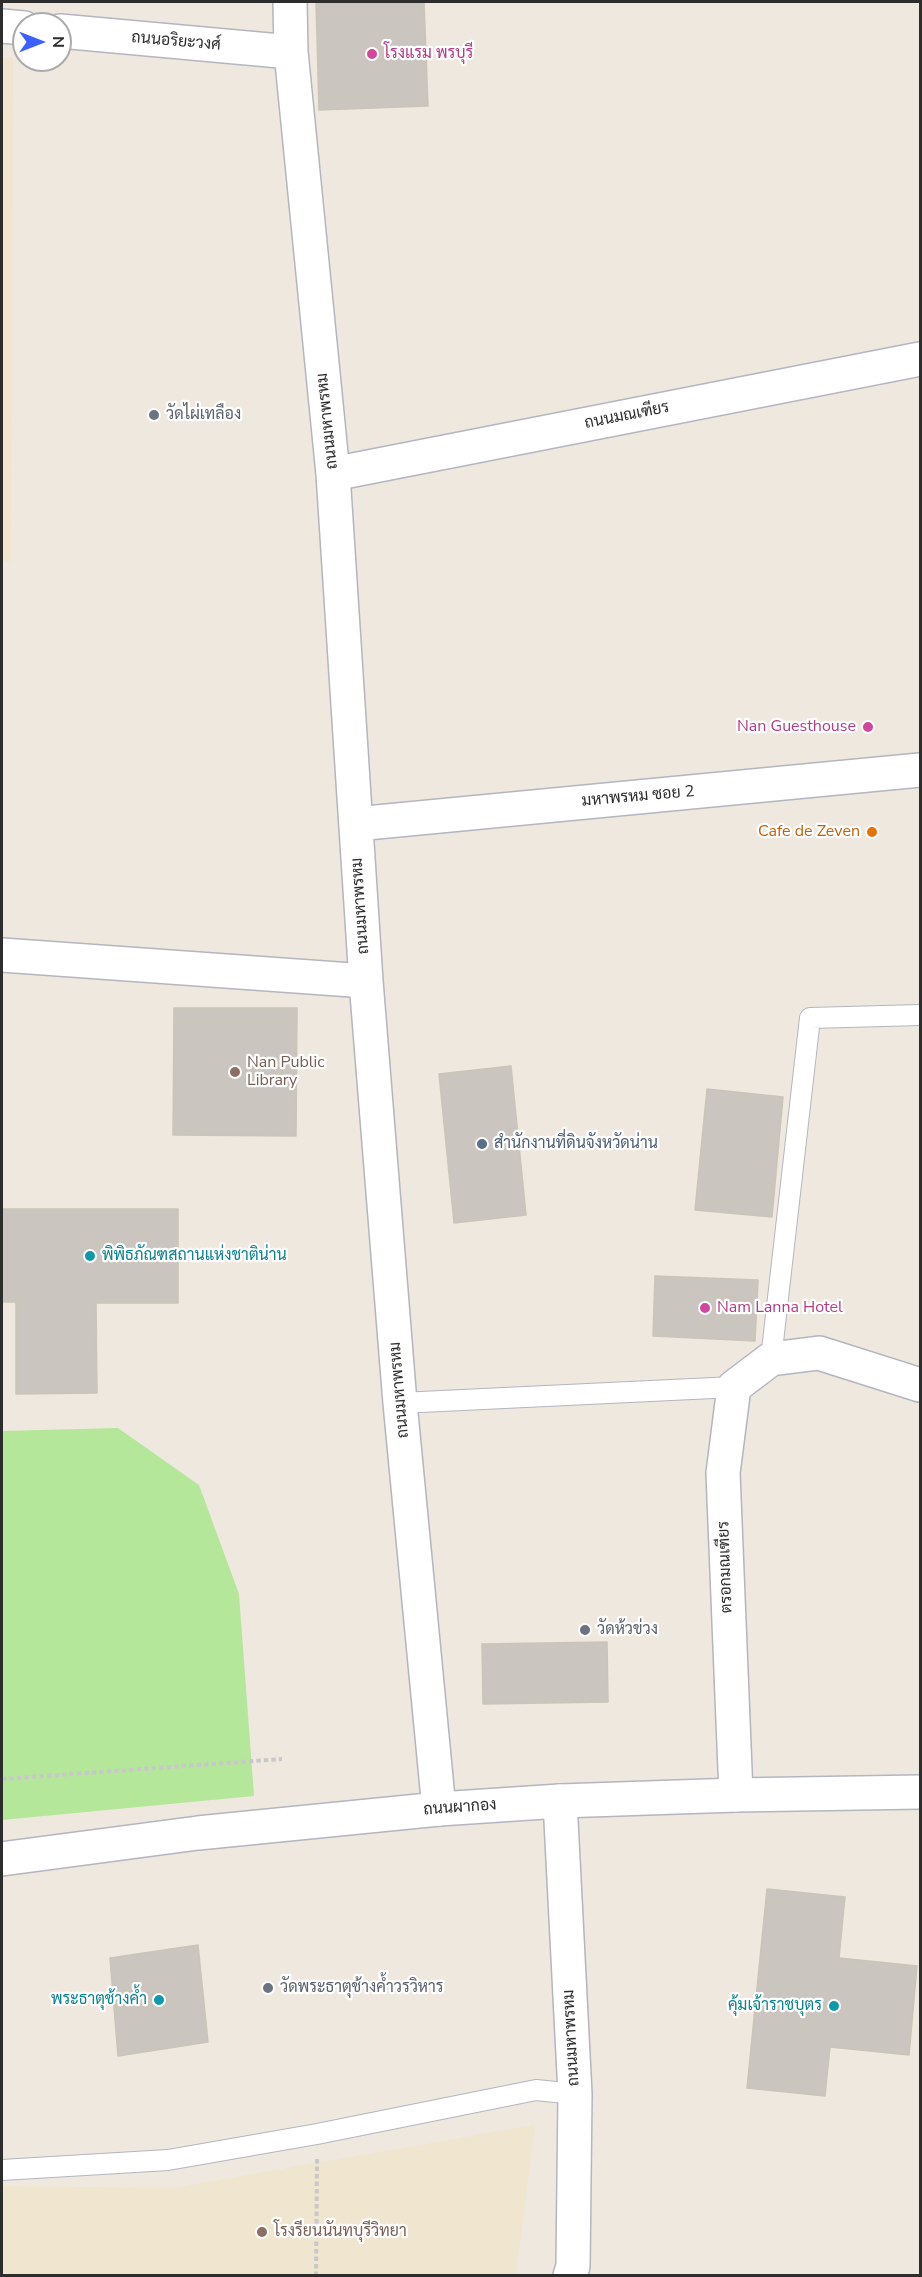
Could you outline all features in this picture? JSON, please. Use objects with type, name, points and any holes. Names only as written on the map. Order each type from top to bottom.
[{"type":"street","name":"ถนนมหาพรหม","points":[[290,2],[291,52],[333,474],[366,981],[400,1403],[439,1809]]},
{"type":"street","name":"ถนนอริยะวงศ์","points":[[72,32],[291,52]]},
{"type":"street","name":"ถนนมณเฑียร","points":[[333,474],[921,358]]},
{"type":"street","name":"มหาพรหม ซอย 2","points":[[356,824],[921,770]]},
{"type":"street","points":[[2,955],[366,981]]},
{"type":"street","points":[[734,1387],[771,1359],[819,1353],[921,1385]]},
{"type":"street","name":"ตรอกมณเฑียร","points":[[734,1387],[723,1473],[735,1795]]},
{"type":"street","name":"ถนนผากอง","points":[[2,1859],[198,1833],[439,1809],[560,1801],[921,1792]]},
{"type":"street","name":"ถนนมหาพรหม","points":[[560,1801],[575,2094],[573,2266],[570,2276]]},
{"type":"lane","points":[[771,1359],[810,1018],[921,1015]]},
{"type":"lane","points":[[400,1403],[734,1387]]},
{"type":"lane","points":[[2,2170],[168,2160],[317,2134],[536,2090],[575,2094]]},
{"type":"path","points":[[2,1779],[282,1759]]},
{"type":"path","points":[[316,2276],[317,2134]]},
{"type":"shaded area","points":[[2,57],[12,58],[13,72],[11,561],[2,562]]},
{"type":"shaded area","name":"โรงรียนนันทบุรีวิทยา","points":[[535,2125],[516,2275],[2,2275],[2,2186],[172,2188]]},
{"type":"green space","points":[[118,1428],[199,1485],[239,1594],[254,1796],[2,1820],[2,1431]]},
{"type":"building","name":"โรงแรม พรบุรี","points":[[316,2],[424,2],[428,106],[319,110]]},
{"type":"building","name":"Nan Public Library","points":[[174,1008],[297,1008],[296,1136],[173,1135]]},
{"type":"building","name":"สำนักงานที่ดินจังหวัดน่าน","points":[[511,1066],[526,1215],[454,1223],[439,1074]]},
{"type":"building","points":[[707,1089],[783,1097],[772,1217],[695,1210]]},
{"type":"building","name":"พิพิธภัณฑสถานแห่งชาติน่าน","points":[[2,1209],[178,1209],[178,1303],[96,1303],[97,1393],[16,1394],[16,1302],[2,1302]]},
{"type":"building","name":"Nam Lanna Hotel","points":[[655,1276],[758,1280],[755,1341],[653,1336]]},
{"type":"building","points":[[607,1642],[608,1702],[483,1704],[482,1644]]},
{"type":"building","name":"คุ้มเจ้าราชบุตร","points":[[767,1889],[845,1897],[839,1958],[917,1966],[909,2055],[830,2047],[825,2096],[747,2088]]},
{"type":"building","name":"พระธาตุช้างค้ำ","points":[[198,1945],[208,2042],[118,2056],[110,1958]]},
{"type":"place","name":"โรงแรม พรบุรี","points":[[372,54]]},
{"type":"place","name":"วัดไผ่เทลือง","points":[[154,415]]},
{"type":"place","name":"Nan Guesthouse","points":[[868,727]]},
{"type":"place","name":"Cafe de Zeven","points":[[872,832]]},
{"type":"place","name":"Nan Public Library","points":[[235,1072]]},
{"type":"place","name":"สำนักงานที่ดินจังหวัดน่าน","points":[[482,1144]]},
{"type":"place","name":"พิพิธภัณฑสถานแห่งชาติน่าน","points":[[90,1256]]},
{"type":"place","name":"Nam Lanna Hotel","points":[[705,1308]]},
{"type":"place","name":"วัดห้วข่วง","points":[[585,1630]]},
{"type":"place","name":"วัดพระธาตุช้างค้ำวรวิหาร","points":[[268,1988]]},
{"type":"place","name":"พระธาตุช้างค้ำ","points":[[159,2000]]},
{"type":"place","name":"คุ้มเจ้าราชบุตร","points":[[834,2006]]},
{"type":"place","name":"โรงรียนนันทบุรีวิทยา","points":[[262,2232]]}]
